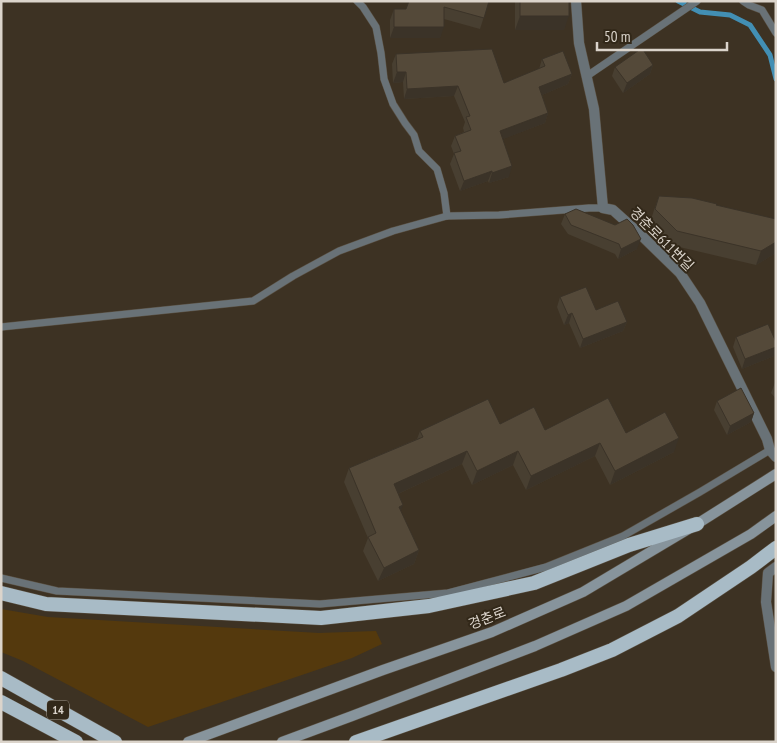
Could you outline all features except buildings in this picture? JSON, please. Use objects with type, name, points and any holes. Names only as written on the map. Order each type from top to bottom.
[{"type":"highway","points":[[1,593],[46,604],[321,618],[430,606],[534,583],[629,546],[697,524]]},
{"type":"highway","points":[[356,742],[561,670],[612,650],[678,616],[772,551]]},
{"type":"highway","name":"14","points":[[1,678],[115,742]]},
{"type":"highway","name":"14","points":[[1,702],[76,742]]},
{"type":"main road","name":"경춘로","points":[[188,742],[492,632],[583,592],[776,474]]},
{"type":"main road","points":[[282,742],[535,646],[626,606],[751,534],[776,516]]},
{"type":"street","points":[[576,1],[579,43],[594,109],[603,208]]},
{"type":"street","name":"경춘로611번길","points":[[603,208],[613,210],[680,274],[700,303],[773,453]]},
{"type":"street","points":[[776,567],[768,573],[766,602],[776,667]]},
{"type":"lane","points":[[357,1],[376,27],[384,79],[393,104],[414,135],[419,151],[437,169],[444,193],[447,216]]},
{"type":"lane","points":[[587,76],[697,1]]},
{"type":"lane","points":[[743,1],[762,10],[776,33]]},
{"type":"lane","points":[[1,327],[253,301],[293,276],[339,251],[393,231],[447,216],[603,208]]},
{"type":"lane","points":[[1,578],[57,591],[320,604],[448,593],[546,567],[623,536],[773,453]]},
{"type":"shaded area","points":[[1,609],[48,617],[319,633],[376,631],[382,644],[352,658],[148,727],[23,661],[1,652]]},
{"type":"waterway","points":[[678,1],[700,12],[730,15],[750,25],[770,55],[776,79]]}]
